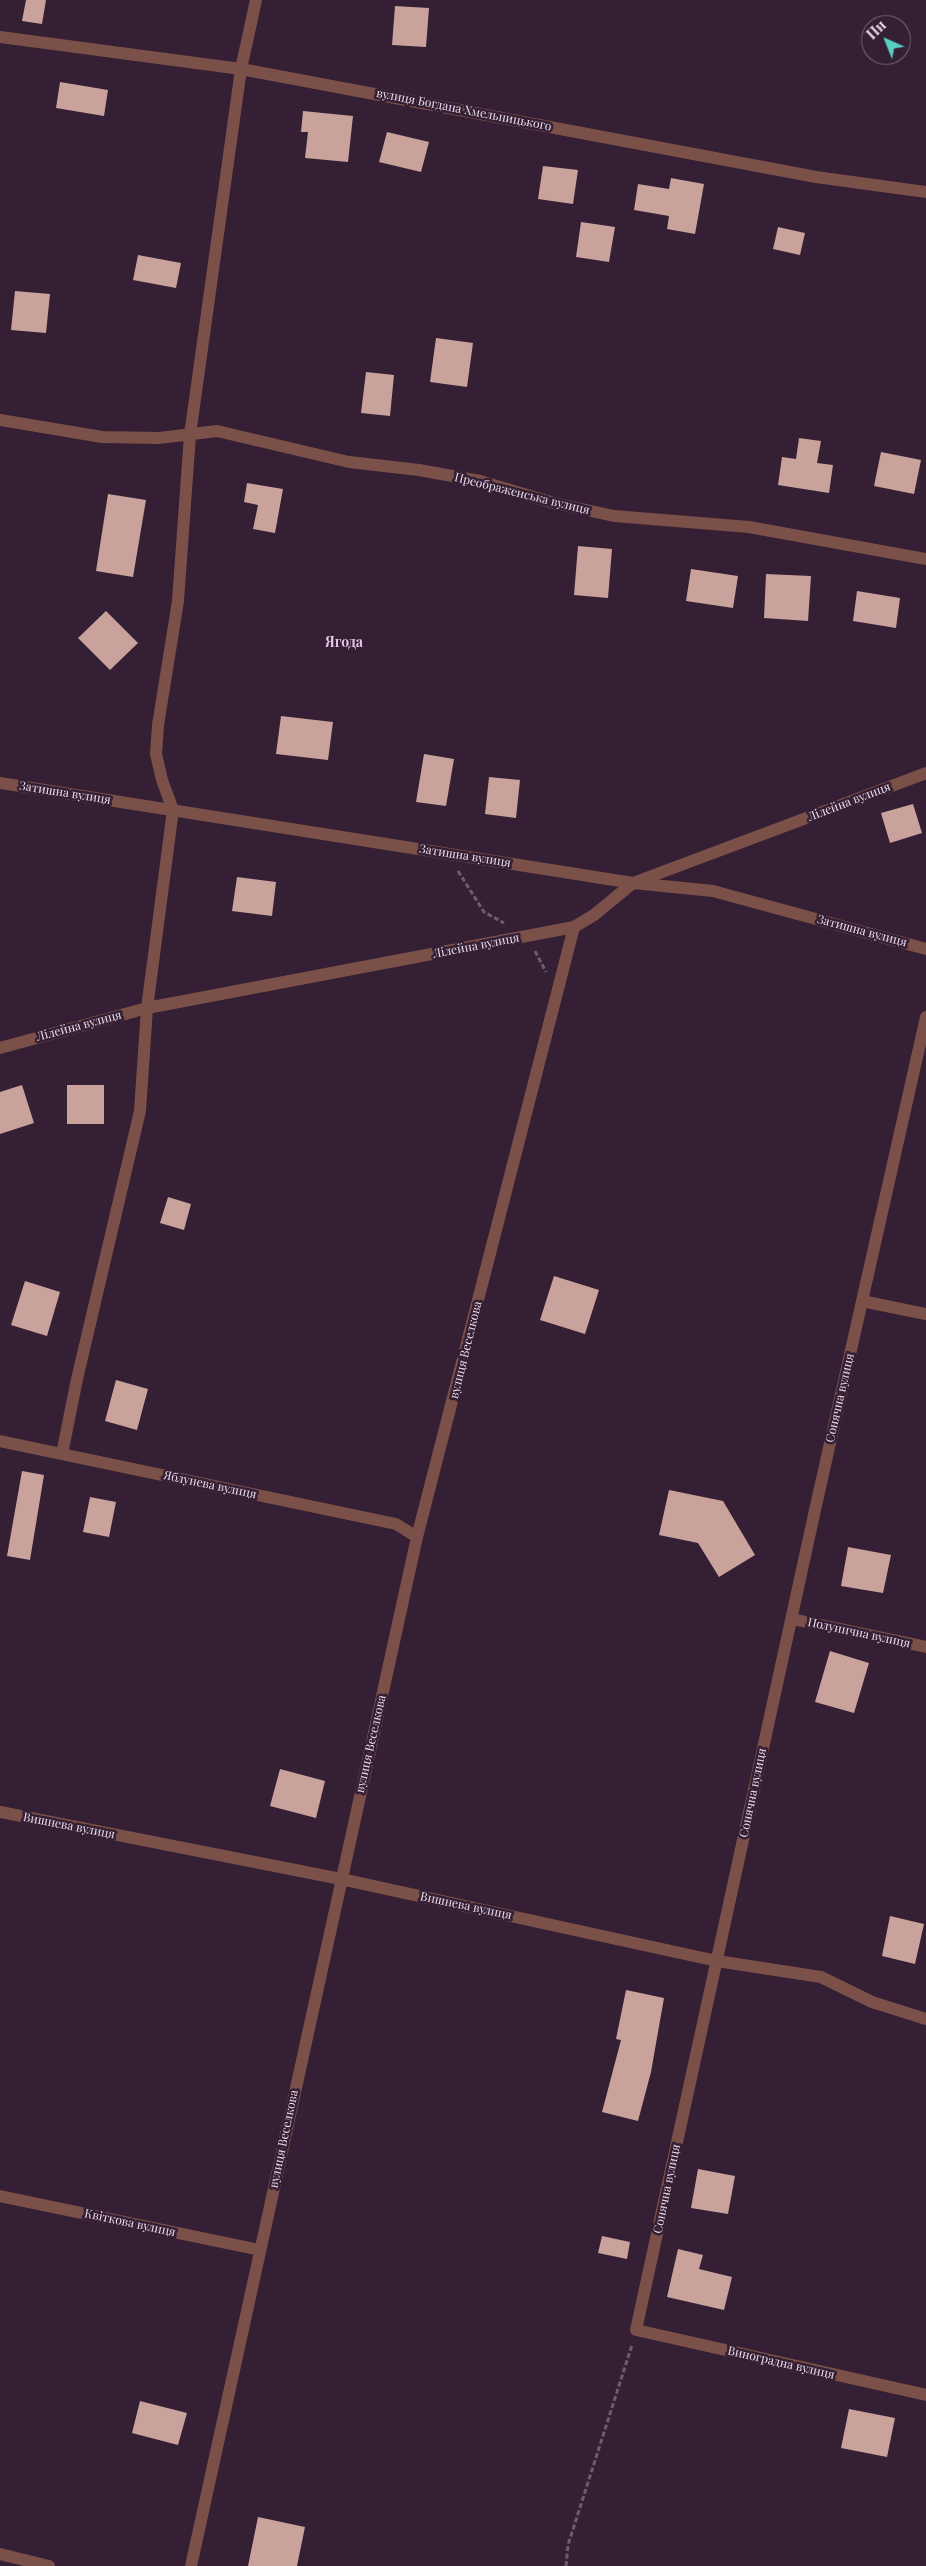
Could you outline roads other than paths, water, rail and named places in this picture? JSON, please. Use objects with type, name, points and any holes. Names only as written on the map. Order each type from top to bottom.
[{"type":"street","points":[[62,1454],[77,1379],[140,1111],[147,1008],[173,810],[162,780],[156,754],[166,665],[178,601],[190,435],[241,68],[256,0]]},
{"type":"street","name":"вулиця Богдана Хмельницького","points":[[0,37],[241,68],[816,177],[926,192]]},
{"type":"street","name":"Преображенська вулиця","points":[[0,420],[102,437],[159,438],[217,431],[349,462],[419,470],[480,481],[554,503],[614,516],[749,527],[926,559]]},
{"type":"street","name":"Лілейна вулиця","points":[[0,1048],[147,1008],[574,927],[594,914],[633,883],[926,773]]},
{"type":"street","name":"Затишна вулиця","points":[[0,783],[633,883],[713,891],[926,949]]},
{"type":"street","name":"вулиця Веселкова","points":[[191,2566],[417,1537],[574,927]]},
{"type":"street","name":"Сонячна вулиця","points":[[636,2330],[926,1016]]},
{"type":"street","points":[[862,1301],[926,1314]]},
{"type":"street","name":"Яблунева вулиця","points":[[0,1441],[396,1524],[417,1537]]},
{"type":"street","name":"Полунична вулиця","points":[[792,1619],[926,1647]]},
{"type":"street","name":"Вишнева вулиця","points":[[0,1812],[341,1878],[717,1960],[821,1977],[872,2002],[926,2019]]},
{"type":"street","name":"Квіткова вулиця","points":[[0,2196],[260,2250]]},
{"type":"street","name":"Виноградна вулиця","points":[[636,2330],[926,2395]]},
{"type":"street","points":[[0,2554],[49,2566]]},
{"type":"district","name":"Ягода","points":[[344,643]]}]
